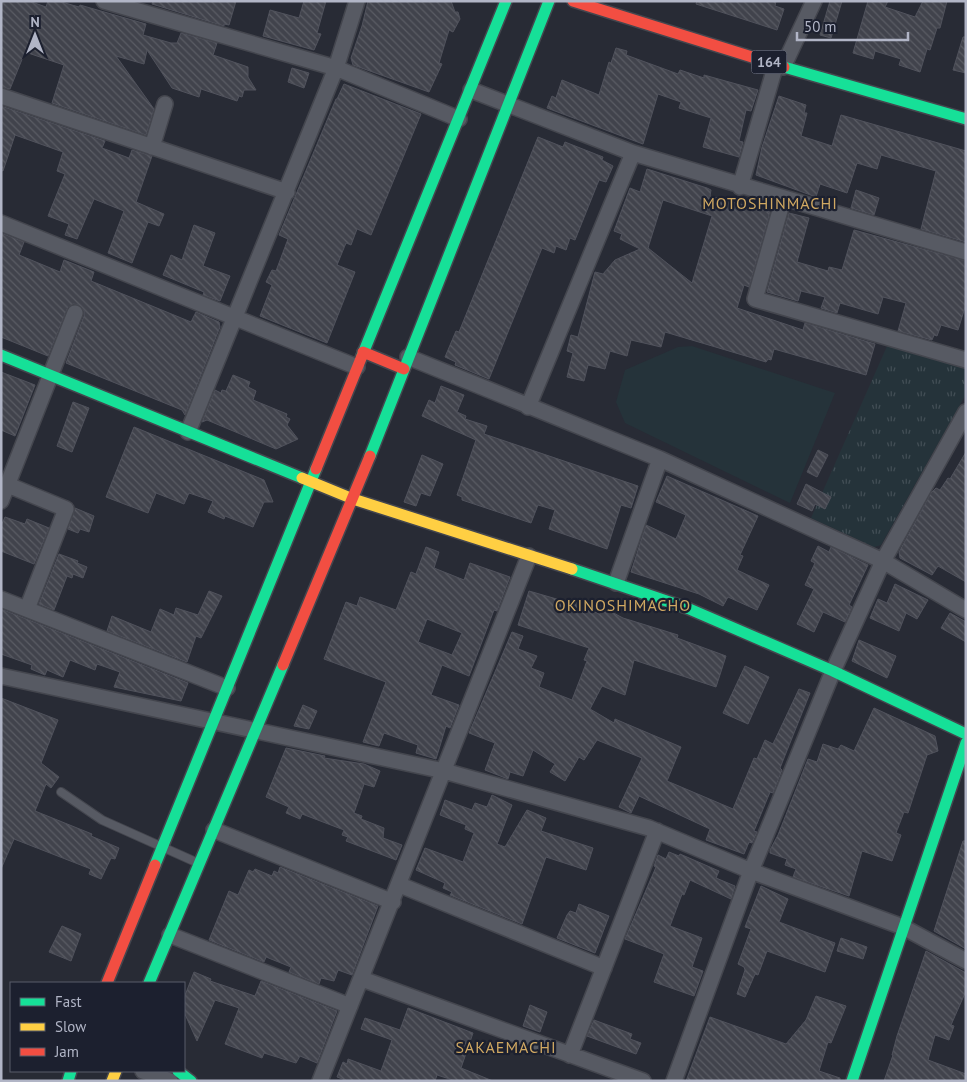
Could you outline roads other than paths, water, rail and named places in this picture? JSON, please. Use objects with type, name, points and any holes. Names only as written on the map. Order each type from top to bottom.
[{"type":"main road","points":[[107,982],[312,483],[356,367],[506,1]]},
{"type":"main road","points":[[150,982],[254,731],[353,499],[549,1]]},
{"type":"main road","name":"164","points":[[573,1],[780,66],[966,119]]},
{"type":"main road","points":[[363,352],[406,363]]},
{"type":"main road","points":[[1,355],[353,499],[616,583],[687,608],[833,671],[966,734]]},
{"type":"main road","points":[[852,1081],[966,743]]},
{"type":"main road","points":[[179,1072],[191,1081]]},
{"type":"street","points":[[104,1],[336,68],[459,119]]},
{"type":"street","points":[[188,432],[336,68],[357,1]]},
{"type":"street","points":[[740,187],[780,66],[814,1]]},
{"type":"street","points":[[471,90],[633,153],[783,200],[966,252]]},
{"type":"street","points":[[1,96],[287,192]]},
{"type":"street","points":[[152,147],[165,104]]},
{"type":"street","points":[[528,407],[633,153]]},
{"type":"street","points":[[783,200],[755,299],[966,360]]},
{"type":"street","points":[[1,223],[356,367]]},
{"type":"street","points":[[26,608],[66,509],[4,490],[75,313]]},
{"type":"street","points":[[406,363],[528,407],[660,459],[883,561],[966,610]]},
{"type":"street","points":[[674,1081],[751,871],[833,671],[883,561],[966,412]]},
{"type":"street","points":[[616,583],[660,459]]},
{"type":"street","points":[[320,1081],[530,556]]},
{"type":"street","points":[[1,599],[227,688]]},
{"type":"street","points":[[1,676],[444,771],[657,831],[751,871],[903,927],[966,961]]},
{"type":"street","points":[[214,830],[393,902]]},
{"type":"street","points":[[570,1055],[657,831]]},
{"type":"street","points":[[400,885],[604,968]]},
{"type":"street","points":[[170,936],[350,1006]]},
{"type":"street","points":[[362,979],[642,1081]]},
{"type":"street","points":[[146,1072],[170,1081]]},
{"type":"lane","points":[[61,792],[102,820],[200,864]]},
{"type":"district","name":"MOTOSHINMACHI","points":[[770,203]]},
{"type":"district","name":"OKINOSHIMACHO","points":[[623,605]]},
{"type":"district","name":"SAKAEMACHI","points":[[506,1047]]}]
